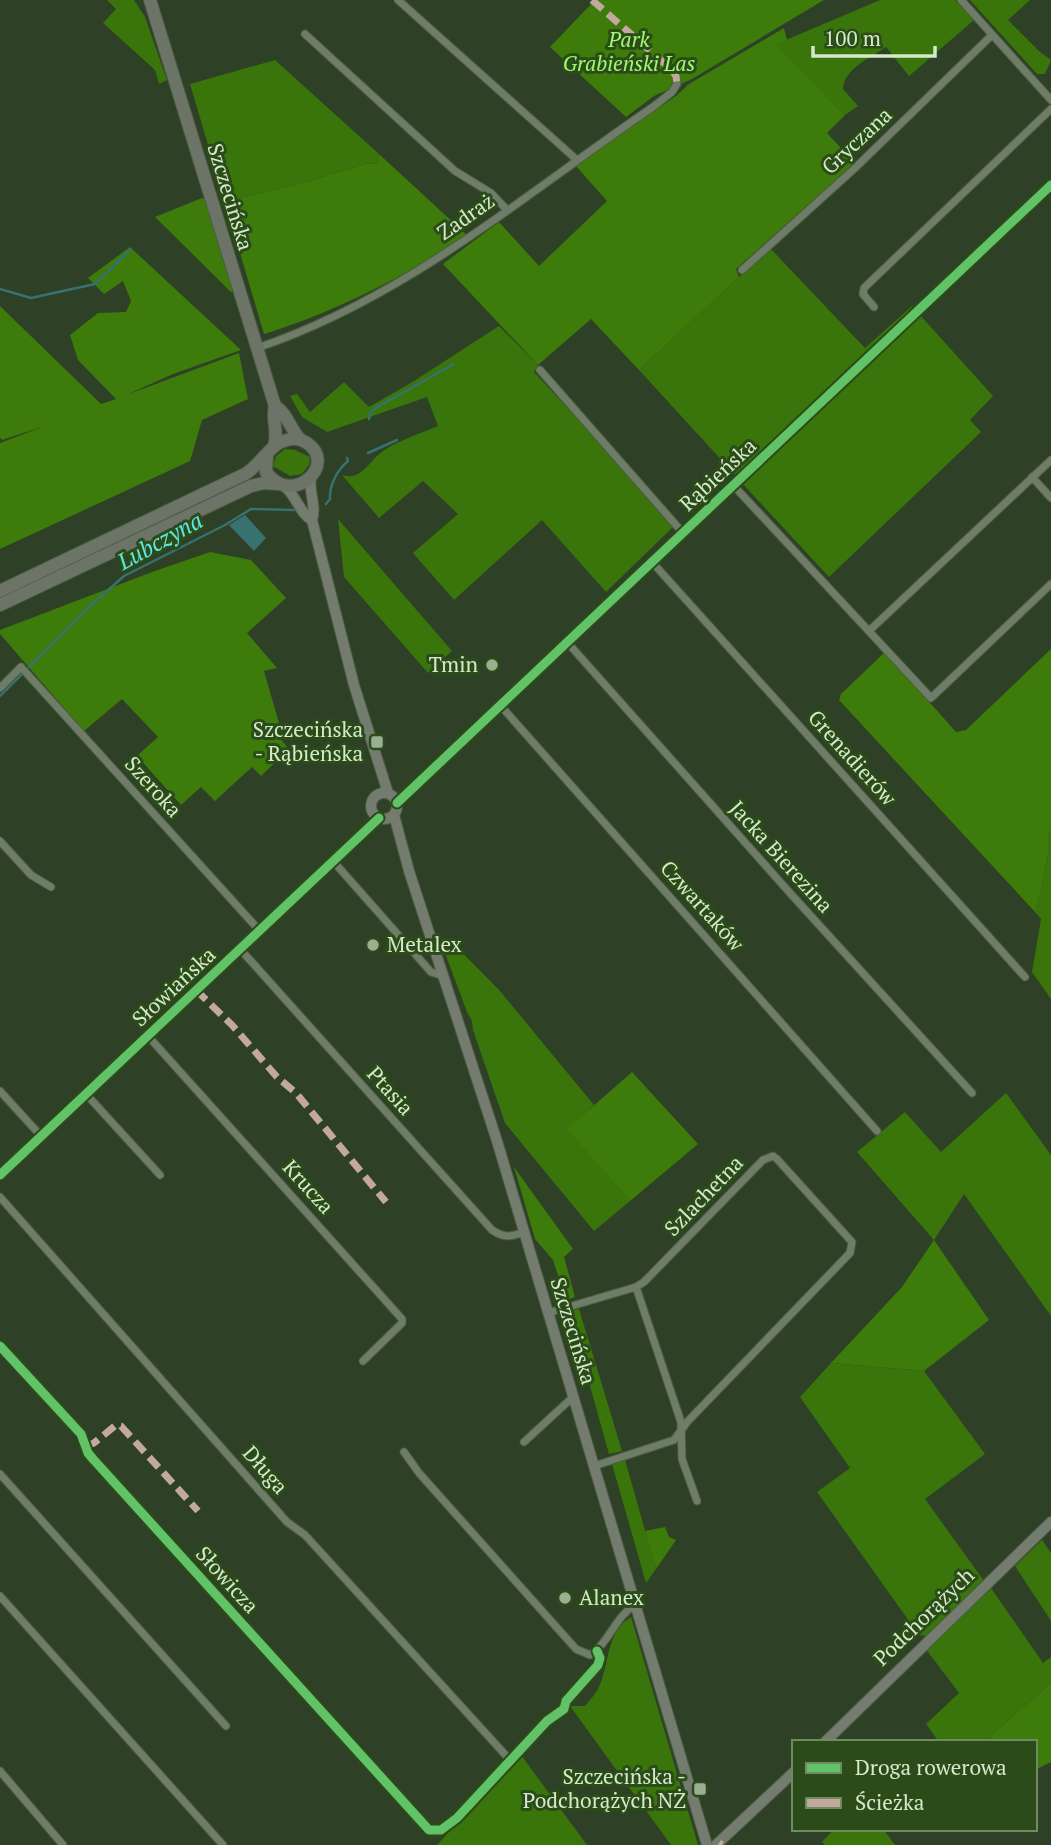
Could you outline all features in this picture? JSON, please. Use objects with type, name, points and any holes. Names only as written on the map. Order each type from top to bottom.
[{"type":"main road","name":"Szczecińska","points":[[150,0],[275,406],[273,416],[277,436],[270,451]]},
{"type":"main road","name":"Szczecińska","points":[[275,406],[284,412],[290,427],[300,439]]},
{"type":"main road","points":[[0,591],[245,474],[288,439],[300,439],[317,453],[317,467],[312,477],[302,483],[264,483],[251,486],[0,605]]},
{"type":"main road","points":[[270,451],[266,471],[281,485]]},
{"type":"street","points":[[398,0],[577,160]]},
{"type":"street","points":[[961,0],[1051,100]]},
{"type":"street","points":[[305,34],[455,171],[491,193],[507,209]]},
{"type":"street","name":"Gryczana","points":[[742,270],[853,169],[992,35]]},
{"type":"street","name":"Zadraż","points":[[257,348],[313,327],[379,294],[448,252],[653,107],[672,92],[677,84]]},
{"type":"street","points":[[874,307],[863,294],[864,288],[1051,109]]},
{"type":"street","name":"Rąbieńska","points":[[385,809],[500,705],[1051,185]]},
{"type":"street","points":[[540,370],[683,533]]},
{"type":"street","points":[[870,630],[1051,460]]},
{"type":"street","points":[[312,477],[312,520],[354,685],[382,781],[385,809]]},
{"type":"street","points":[[1032,477],[1051,498]]},
{"type":"street","points":[[281,485],[295,496],[305,516],[312,520]]},
{"type":"street","points":[[733,485],[931,698],[1051,584]]},
{"type":"street","name":"Grenadierów","points":[[652,562],[1025,977]]},
{"type":"street","name":"Jacka Bierezina","points":[[567,642],[972,1093]]},
{"type":"street","name":"Szeroka","points":[[0,688],[21,667],[259,930]]},
{"type":"street","name":"Czwartaków","points":[[500,705],[877,1131]]},
{"type":"street","name":"Słowiańska","points":[[0,1175],[385,809]]},
{"type":"street","name":"Szczecińska","points":[[385,809],[397,830],[524,1232],[707,1845]]},
{"type":"street","points":[[0,841],[31,875],[51,887]]},
{"type":"street","points":[[333,861],[431,972],[443,976]]},
{"type":"street","name":"Ptasia","points":[[240,949],[492,1230],[500,1236],[511,1237],[524,1232]]},
{"type":"street","name":"Krucza","points":[[148,1036],[402,1319],[402,1323],[363,1361]]},
{"type":"street","points":[[0,1091],[41,1136]]},
{"type":"street","points":[[86,1094],[160,1175]]},
{"type":"street","name":"Szlachetna","points":[[548,1313],[636,1287],[648,1279],[763,1160],[773,1156],[852,1242],[850,1253],[688,1421],[681,1432]]},
{"type":"street","name":"Długa","points":[[0,1197],[287,1522],[305,1535],[510,1760]]},
{"type":"street","points":[[636,1287],[681,1422],[682,1458],[697,1501]]},
{"type":"street","name":"Słowicza","points":[[0,1346],[81,1434],[93,1459],[429,1830],[435,1832],[445,1828],[457,1818],[510,1760]]},
{"type":"street","points":[[524,1442],[573,1396]]},
{"type":"street","points":[[594,1465],[674,1440],[681,1432]]},
{"type":"street","points":[[404,1452],[419,1473],[576,1649],[590,1655],[597,1651],[623,1614],[635,1605]]},
{"type":"street","points":[[0,1474],[226,1727]]},
{"type":"street","name":"Podchorążych","points":[[827,1740],[1051,1522]]},
{"type":"street","points":[[0,1595],[223,1845]]},
{"type":"street","points":[[510,1760],[547,1721],[564,1709],[566,1700],[598,1665],[600,1658],[597,1651]]},
{"type":"street","points":[[0,1771],[63,1845]]},
{"type":"street","points":[[716,1845],[792,1774]]},
{"type":"green space","points":[[107,0],[134,0],[145,17],[167,80],[159,84],[155,70],[103,23],[116,9]]},
{"type":"green space","name":"Park Grabieński Las","points":[[595,0],[824,0],[692,79],[654,96],[626,117],[550,47]]},
{"type":"green space","points":[[880,0],[955,0],[974,20],[909,76],[886,47],[859,64],[848,75],[843,89],[858,106],[845,115],[774,45]]},
{"type":"green space","points":[[970,0],[1030,0],[1008,20],[1051,60],[1045,74],[1037,74]]},
{"type":"green space","points":[[784,28],[787,40],[775,45],[845,115],[827,133],[855,163],[736,269],[739,277],[639,370],[591,319],[538,365],[443,264],[499,222],[539,266],[607,201],[575,165],[676,96],[689,84]]},
{"type":"green space","points":[[275,60],[379,154],[377,163],[225,202],[190,84]]},
{"type":"green space","points":[[379,154],[468,236],[421,265],[369,292],[316,316],[264,334],[225,202],[377,163]]},
{"type":"green space","points":[[202,198],[206,200],[234,291],[231,292],[155,217]]},
{"type":"green space","points":[[130,247],[241,350],[173,374],[126,395],[239,353],[248,399],[202,420],[190,461],[0,549],[0,443],[45,426],[2,440],[0,438],[0,306],[101,404],[116,399],[78,360],[70,335],[98,313],[126,312],[131,301],[123,281],[104,294],[88,278]]},
{"type":"green space","points":[[770,248],[865,348],[912,306],[915,310],[737,477],[639,370]]},
{"type":"green space","points":[[920,315],[993,396],[970,420],[981,432],[829,577],[741,482]]},
{"type":"green space","points":[[499,326],[538,365],[534,372],[673,527],[606,592],[542,520],[454,600],[413,553],[458,514],[423,481],[379,518],[342,475],[358,474],[391,446],[438,426],[427,397],[327,432],[302,417],[290,396],[297,394],[310,412],[344,382],[369,407]]},
{"type":"green space","points":[[285,449],[310,457],[309,465],[302,474],[290,476],[273,466],[276,456]]},
{"type":"green space","points":[[338,519],[452,651],[428,673],[344,577]]},
{"type":"green space","points":[[210,552],[251,560],[286,598],[247,633],[277,668],[264,671],[279,723],[269,726],[289,749],[261,776],[252,767],[215,801],[201,787],[181,805],[137,756],[158,737],[122,699],[84,731],[0,634],[0,630]]},
{"type":"green space","points":[[1051,649],[1051,831],[1048,835],[1049,849],[1036,913],[839,700],[841,694],[885,652],[956,732],[966,730]]},
{"type":"green space","points":[[1051,831],[1051,999],[1032,972],[1041,919],[1036,913],[1049,849],[1048,835]]},
{"type":"green space","points":[[443,938],[448,938],[500,991],[594,1105],[568,1129],[630,1201],[594,1231],[505,1123],[472,1021],[442,945]]},
{"type":"green space","points":[[632,1072],[698,1144],[630,1201],[567,1129]]},
{"type":"green space","points":[[1006,1093],[1051,1155],[1051,1316],[964,1194],[934,1240],[857,1152],[905,1112],[941,1152]]},
{"type":"green space","points":[[514,1167],[573,1249],[564,1257],[575,1297],[566,1300],[553,1260],[535,1239]]},
{"type":"green space","points":[[934,1240],[989,1320],[924,1371],[831,1363],[902,1287]]},
{"type":"green space","points":[[579,1309],[622,1451],[609,1454],[569,1311]]},
{"type":"green space","points":[[831,1363],[924,1371],[985,1454],[925,1499],[984,1581],[927,1636],[919,1635],[817,1492],[850,1468],[800,1397]]},
{"type":"green space","points":[[625,1460],[656,1569],[646,1583],[612,1464]]},
{"type":"green space","points":[[665,1527],[669,1537],[676,1540],[656,1569],[645,1531]]},
{"type":"green space","points":[[1042,1540],[1051,1553],[1051,1621],[1015,1566]]},
{"type":"green space","points":[[991,1588],[1043,1663],[1051,1657],[1051,1683],[990,1736],[993,1740],[938,1740],[926,1724],[959,1693],[925,1648]]},
{"type":"green space","points":[[631,1617],[698,1845],[671,1845],[570,1706],[585,1706],[594,1695],[601,1682],[614,1637],[623,1623]]},
{"type":"green space","points":[[1051,1683],[1051,1762],[1037,1769],[1037,1740],[993,1740],[990,1736]]},
{"type":"green space","points":[[521,1755],[587,1845],[437,1845],[493,1783]]},
{"type":"green space","points":[[832,1831],[884,1831],[895,1845],[825,1845],[822,1842]]},
{"type":"water","points":[[245,515],[266,538],[254,551],[229,525]]},
{"type":"waterway","points":[[0,289],[31,298],[95,284],[130,250]]},
{"type":"waterway","name":"Lubczyna","points":[[369,419],[370,413],[377,407],[454,364]]},
{"type":"waterway","points":[[368,453],[397,440]]},
{"type":"waterway","name":"Lubczyna","points":[[326,504],[330,499],[334,478],[348,461],[347,458]]},
{"type":"waterway","name":"Lubczyna","points":[[29,667],[124,576],[251,509],[294,510]]},
{"type":"waterway","name":"Lubczyna","points":[[0,696],[21,675]]},
{"type":"marked path","points":[[592,0],[672,70],[677,84]]},
{"type":"marked path","points":[[196,990],[232,1025],[277,1077],[296,1093],[386,1202]]},
{"type":"marked path","points":[[86,1446],[94,1443],[116,1425],[121,1426],[198,1511]]},
{"type":"cycle path","points":[[397,803],[1051,185]]},
{"type":"cycle path","points":[[0,1175],[379,818]]},
{"type":"cycle path","points":[[0,1346],[81,1434],[93,1459],[429,1830],[441,1830],[457,1818],[547,1721],[564,1709],[566,1701],[598,1665],[600,1658],[597,1651]]},
{"type":"place","name":"Tmin","points":[[492,665]]},
{"type":"place","name":"Szczecińska - Rąbieńska","points":[[377,742]]},
{"type":"place","name":"Metalex","points":[[373,945]]},
{"type":"place","name":"Alanex","points":[[565,1598]]},
{"type":"place","name":"Szczecińska - Podchorążych NŻ","points":[[700,1789]]}]
